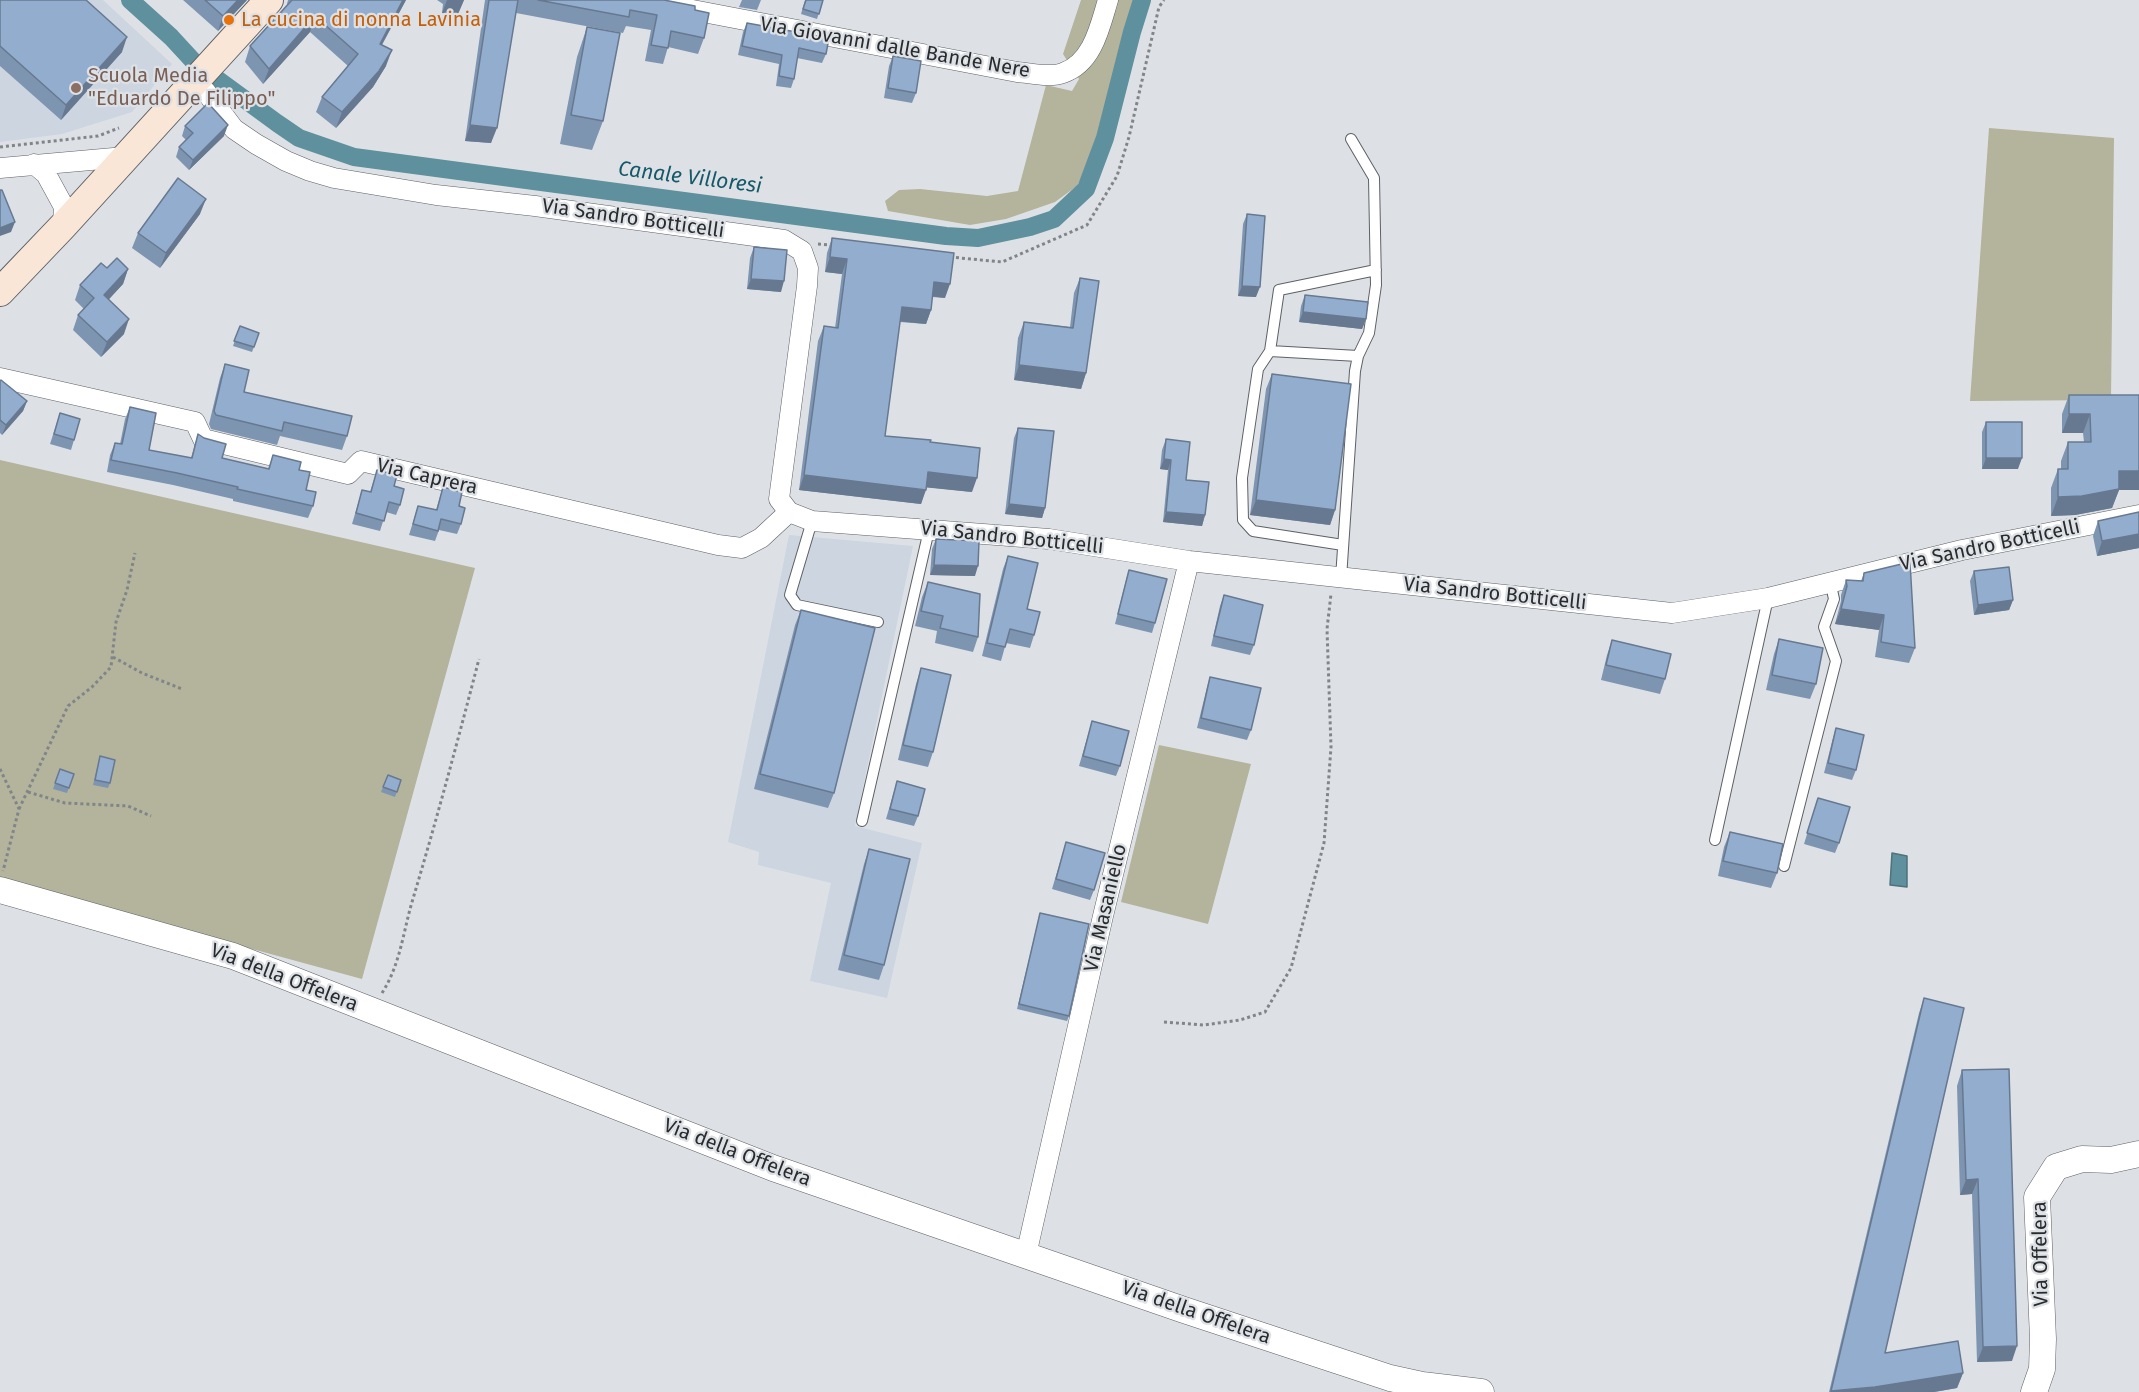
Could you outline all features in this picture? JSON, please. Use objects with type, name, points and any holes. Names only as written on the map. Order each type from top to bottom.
[{"type":"main road","points":[[0,292],[269,0]]},
{"type":"street","name":"Via Giovanni dalle Bande Nere","points":[[640,0],[1017,72],[1046,75],[1063,73],[1079,64],[1094,42],[1108,0]]},
{"type":"street","name":"Via Sandro Botticelli","points":[[198,78],[234,129],[286,161],[334,178],[436,195],[536,206],[783,240],[802,252],[808,268],[807,286],[779,499],[789,512],[812,521],[1048,539],[1189,561],[1672,613],[1768,598],[1962,550],[2139,515]]},
{"type":"street","points":[[0,168],[125,157]]},
{"type":"street","points":[[34,164],[46,174],[64,207],[63,226]]},
{"type":"street","name":"Via Caprera","points":[[0,378],[195,422],[203,440],[348,474],[361,461],[718,545],[742,548],[761,538],[789,512]]},
{"type":"street","name":"Via Masaniello","points":[[1026,1255],[1103,916],[1189,561]]},
{"type":"street","name":"Via della Offelera","points":[[0,890],[233,956],[773,1168],[1395,1385],[1422,1385],[1481,1392]]},
{"type":"street","name":"Via Offelera","points":[[2034,1392],[2043,1369],[2037,1197],[2056,1167],[2082,1159],[2111,1160],[2139,1154]]},
{"type":"lane","points":[[1337,578],[1343,545],[1355,371],[1358,356],[1369,333],[1376,285],[1374,178],[1351,139]]},
{"type":"lane","points":[[1343,545],[1253,531],[1243,520],[1242,478],[1258,369],[1270,351],[1279,290],[1376,270]]},
{"type":"lane","points":[[1270,351],[1358,356]]},
{"type":"lane","points":[[812,521],[790,595],[797,605],[878,622]]},
{"type":"lane","points":[[862,821],[929,530]]},
{"type":"lane","points":[[1784,866],[1836,661],[1824,627],[1834,599],[1830,581]]},
{"type":"lane","points":[[1714,840],[1768,598]]},
{"type":"path","points":[[944,256],[1002,262],[1087,225],[1117,176],[1129,136],[1159,7],[1164,0]]},
{"type":"path","points":[[0,147],[98,136],[125,126]]},
{"type":"path","points":[[818,244],[841,246]]},
{"type":"path","points":[[0,881],[19,809],[68,706],[111,667],[116,622],[127,590],[135,553]]},
{"type":"path","points":[[1164,1022],[1204,1025],[1240,1020],[1265,1012],[1291,968],[1324,843],[1330,747],[1327,629],[1337,578]]},
{"type":"path","points":[[112,657],[142,673],[182,689]]},
{"type":"path","points":[[370,1011],[385,989],[400,954],[410,909],[479,659]]},
{"type":"path","points":[[0,769],[19,809]]},
{"type":"path","points":[[27,792],[65,803],[128,806],[151,816]]},
{"type":"shaded area","name":"Scuola Media \"Eduardo De Filippo\"","points":[[0,0],[103,0],[172,64],[132,112],[62,134],[0,142]]},
{"type":"shaded area","points":[[789,535],[913,546],[855,826],[922,843],[887,998],[810,981],[831,883],[758,865],[759,852],[728,842]]},
{"type":"green space","points":[[1081,0],[1137,0],[1091,159],[1077,186],[1055,202],[1006,219],[970,225],[888,211],[885,201],[899,190],[920,189],[987,196],[1018,191],[1046,85],[1072,91],[1079,79],[1063,54]]},
{"type":"green space","points":[[1989,128],[2114,138],[2111,400],[1970,401]]},
{"type":"green space","points":[[0,460],[475,568],[362,979],[0,880]]},
{"type":"green space","points":[[1159,745],[1251,764],[1208,924],[1121,902]]},
{"type":"water","points":[[1892,853],[1907,856],[1907,887],[1890,885]]},
{"type":"building","points":[[0,0],[86,0],[127,37],[66,105],[0,46]]},
{"type":"building","points":[[205,0],[238,0],[223,16]]},
{"type":"building","points":[[292,0],[403,0],[380,44],[392,50],[379,71],[342,112],[322,97],[358,54],[315,16],[269,69],[250,46]]},
{"type":"building","points":[[489,0],[518,0],[497,128],[470,125]]},
{"type":"building","points":[[538,0],[664,0],[695,6],[695,10],[709,13],[704,38],[671,31],[668,48],[651,45],[657,15],[630,10],[629,17]]},
{"type":"building","points":[[806,0],[823,0],[819,14],[803,9]]},
{"type":"building","points":[[747,23],[829,38],[826,54],[799,48],[794,79],[779,76],[782,55],[742,46]]},
{"type":"building","points":[[587,27],[620,33],[603,121],[571,115]]},
{"type":"building","points":[[893,56],[921,61],[916,93],[888,88]]},
{"type":"building","points":[[208,103],[228,125],[193,160],[179,147],[193,133],[185,126]]},
{"type":"building","points":[[178,178],[206,199],[166,253],[138,233]]},
{"type":"building","points":[[0,190],[2,190],[15,222],[0,228]]},
{"type":"building","points":[[1247,214],[1265,216],[1260,287],[1242,286]]},
{"type":"building","points":[[832,238],[954,253],[950,284],[934,282],[931,310],[902,307],[885,436],[980,448],[977,478],[928,472],[926,490],[804,475],[824,326],[838,328],[847,259],[830,257]]},
{"type":"building","points":[[754,247],[787,250],[784,281],[751,279]]},
{"type":"building","points":[[117,258],[128,269],[104,295],[129,319],[107,342],[78,315],[94,298],[80,285],[101,263],[107,268]]},
{"type":"building","points":[[1080,278],[1099,281],[1086,373],[1019,365],[1024,322],[1073,328]]},
{"type":"building","points":[[1305,295],[1368,302],[1366,319],[1303,312]]},
{"type":"building","points":[[240,326],[259,333],[254,347],[234,341]]},
{"type":"building","points":[[225,364],[249,370],[244,392],[352,416],[347,436],[284,422],[282,431],[216,415],[214,411]]},
{"type":"building","points":[[1272,374],[1351,384],[1335,510],[1256,500]]},
{"type":"building","points":[[1,380],[27,401],[6,425],[0,420]]},
{"type":"building","points":[[2069,395],[2139,395],[2139,471],[2119,471],[2119,489],[2082,496],[2058,497],[2058,469],[2068,469],[2068,442],[2091,442],[2090,414],[2069,414]]},
{"type":"building","points":[[130,407],[156,413],[149,450],[192,458],[198,434],[226,444],[222,458],[269,469],[273,455],[301,462],[299,470],[310,472],[306,490],[316,492],[313,506],[177,473],[111,460],[115,443],[122,444]]},
{"type":"building","points":[[60,413],[80,419],[74,440],[54,434]]},
{"type":"building","points":[[1986,422],[2022,422],[2022,458],[1986,458]]},
{"type":"building","points":[[1018,428],[1054,431],[1045,508],[1009,504]]},
{"type":"building","points":[[1166,439],[1190,442],[1186,480],[1209,482],[1205,515],[1166,512],[1171,460],[1164,459]]},
{"type":"building","points":[[377,470],[397,475],[394,486],[404,489],[400,505],[389,502],[384,521],[356,513],[362,490],[371,492]]},
{"type":"building","points":[[443,487],[462,492],[459,506],[465,508],[461,524],[441,519],[438,531],[413,524],[418,506],[437,510]]},
{"type":"building","points":[[2139,512],[2139,534],[2102,541],[2098,521]]},
{"type":"building","points":[[936,539],[979,541],[978,566],[934,565]]},
{"type":"building","points":[[1008,556],[1038,563],[1027,609],[1040,612],[1034,635],[1010,629],[1005,647],[987,643]]},
{"type":"building","points":[[1910,562],[1915,648],[1881,642],[1884,615],[1841,609],[1847,586],[1846,580],[1863,581],[1864,573]]},
{"type":"building","points":[[2009,567],[2013,600],[1978,605],[1974,571]]},
{"type":"building","points":[[1129,570],[1167,579],[1155,623],[1118,614]]},
{"type":"building","points":[[928,582],[980,594],[978,637],[940,628],[943,616],[921,611]]},
{"type":"building","points":[[1224,595],[1263,605],[1254,645],[1214,636]]},
{"type":"building","points":[[801,610],[875,628],[834,793],[760,774]]},
{"type":"building","points":[[1779,639],[1823,648],[1816,684],[1772,675]]},
{"type":"building","points":[[1612,640],[1671,654],[1665,679],[1606,665]]},
{"type":"building","points":[[921,668],[951,675],[933,752],[903,745]]},
{"type":"building","points":[[1210,677],[1261,688],[1251,730],[1201,718]]},
{"type":"building","points":[[1092,721],[1129,731],[1120,766],[1083,756]]},
{"type":"building","points":[[1836,728],[1864,735],[1856,770],[1828,763]]},
{"type":"building","points":[[100,756],[115,760],[110,783],[95,780]]},
{"type":"building","points":[[60,769],[74,774],[69,788],[55,783]]},
{"type":"building","points":[[388,775],[401,780],[397,792],[383,787]]},
{"type":"building","points":[[897,781],[925,789],[918,816],[890,809]]},
{"type":"building","points":[[1818,798],[1850,807],[1839,843],[1807,833]]},
{"type":"building","points":[[1730,832],[1783,844],[1777,873],[1723,861]]},
{"type":"building","points":[[1066,842],[1105,853],[1094,890],[1056,879]]},
{"type":"building","points":[[869,849],[910,859],[884,965],[844,955]]},
{"type":"building","points":[[1040,913],[1089,924],[1069,1016],[1019,1004]]},
{"type":"building","points":[[1924,998],[1964,1008],[1885,1353],[1958,1341],[1963,1373],[1875,1387],[1831,1391]]},
{"type":"building","points":[[2009,1069],[2017,1346],[1983,1347],[1978,1179],[1966,1180],[1962,1070]]},
{"type":"waterway","name":"Canale Villoresi","points":[[130,0],[171,37],[195,63],[277,123],[299,138],[354,157],[946,236],[978,238],[1030,227],[1054,219],[1086,189],[1105,138],[1142,0]]},
{"type":"place","name":"La cucina di nonna Lavinia","points":[[229,20]]},
{"type":"place","name":"Scuola Media \"Eduardo De Filippo\"","points":[[76,88]]}]
